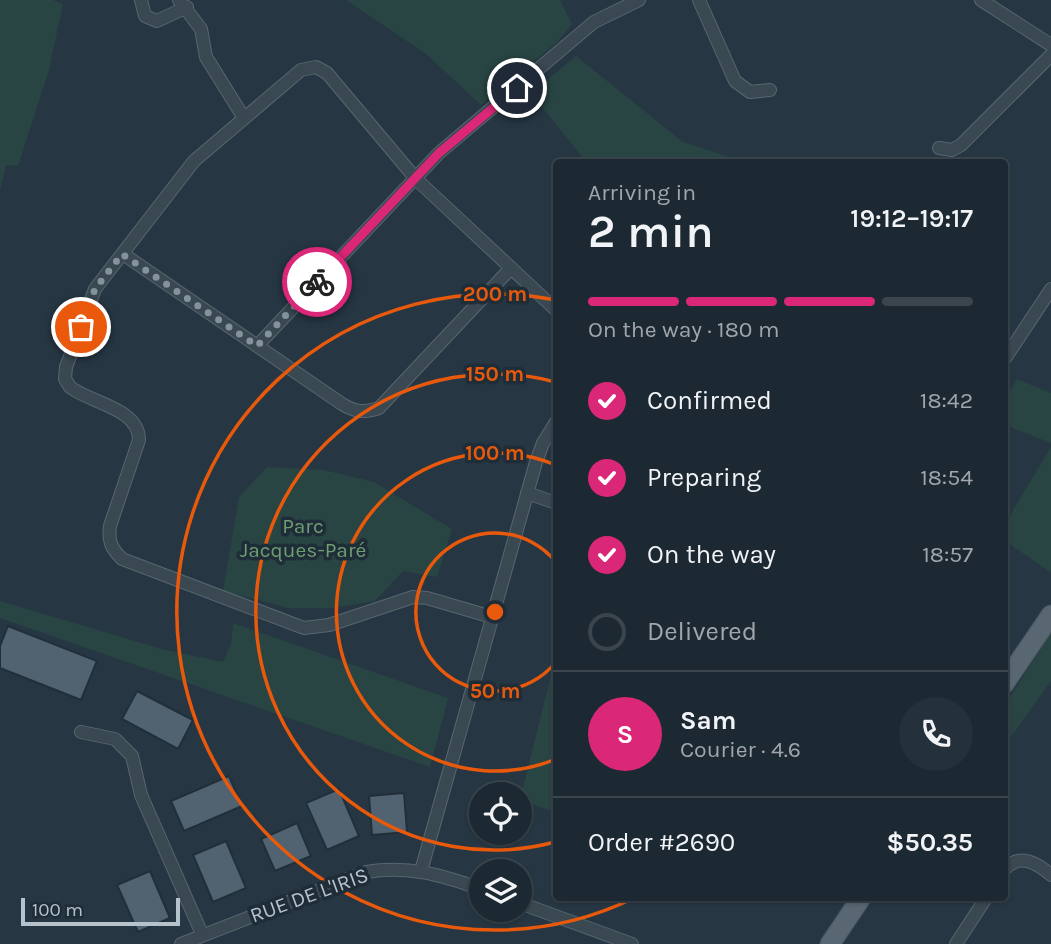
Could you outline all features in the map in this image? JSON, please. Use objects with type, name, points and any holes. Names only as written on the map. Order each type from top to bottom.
[{"type":"main road","points":[[1008,678],[1051,615]]},
{"type":"main road","points":[[830,944],[859,901]]},
{"type":"street","points":[[141,0],[145,16],[157,21],[183,4],[201,29],[210,66],[244,118]]},
{"type":"street","points":[[257,346],[439,153],[594,23],[639,0]]},
{"type":"street","points":[[699,0],[735,81],[750,92],[770,90]]},
{"type":"street","points":[[981,0],[1051,45]]},
{"type":"street","points":[[939,148],[952,150],[961,145],[1051,55]]},
{"type":"street","points":[[492,617],[427,598],[413,597],[329,625],[304,628],[122,559],[113,550],[108,538],[139,440],[139,427],[132,418],[80,394],[65,379],[66,367],[95,289],[194,161],[301,70],[316,67],[327,73],[416,179],[553,307]]},
{"type":"street","points":[[122,254],[354,411],[379,408],[511,268]]},
{"type":"street","points":[[1008,354],[1051,289]]},
{"type":"street","points":[[421,871],[527,493],[543,443],[553,427]]},
{"type":"street","points":[[527,493],[553,502]]},
{"type":"street","points":[[80,732],[115,739],[132,756],[141,794],[202,934]]},
{"type":"street","points":[[1008,865],[1025,860],[1037,863],[1051,874]]},
{"type":"street","name":"RUE DE L'IRIS","points":[[181,944],[366,872],[395,869],[421,871],[469,885]]},
{"type":"street","points":[[956,944],[984,901]]},
{"type":"street","points":[[532,907],[632,944]]},
{"type":"green space","points":[[0,0],[53,0],[63,4],[49,70],[18,166],[6,165],[0,191]]},
{"type":"green space","points":[[346,0],[560,0],[572,24],[558,41],[481,105],[426,54]]},
{"type":"green space","points":[[576,56],[683,142],[736,159],[584,159],[531,93]]},
{"type":"green space","points":[[1017,379],[1051,393],[1051,443],[1008,426],[1008,394]]},
{"type":"green space","points":[[1051,447],[1050,572],[1008,543],[1008,519]]},
{"type":"green space","name":"Parc Jacques-Paré","points":[[267,467],[324,470],[374,482],[452,529],[437,577],[403,571],[375,601],[334,608],[288,608],[223,591],[239,497]]},
{"type":"green space","points":[[0,601],[162,649],[223,662],[231,644],[233,623],[448,698],[430,767],[0,618]]},
{"type":"green space","points":[[1051,633],[1051,681],[1008,741],[1008,700]]},
{"type":"green space","points":[[553,667],[553,811],[532,804],[532,782],[524,782]]},
{"type":"building","points":[[8,626],[97,661],[81,700],[0,668],[0,646]]},
{"type":"building","points":[[137,691],[193,720],[178,749],[122,719]]},
{"type":"building","points":[[229,776],[242,806],[184,831],[171,801]]},
{"type":"building","points":[[339,789],[359,836],[327,850],[306,803]]},
{"type":"building","points":[[404,793],[407,832],[372,835],[369,796]]},
{"type":"building","points":[[297,823],[311,856],[275,871],[261,839]]},
{"type":"building","points":[[226,841],[246,888],[213,902],[193,855]]},
{"type":"building","points":[[150,871],[170,918],[138,932],[117,885]]},
{"type":"way so far","points":[[81,327],[95,289],[122,254],[257,346],[317,282]]},
{"type":"route","points":[[317,282],[439,153],[517,88]]}]
